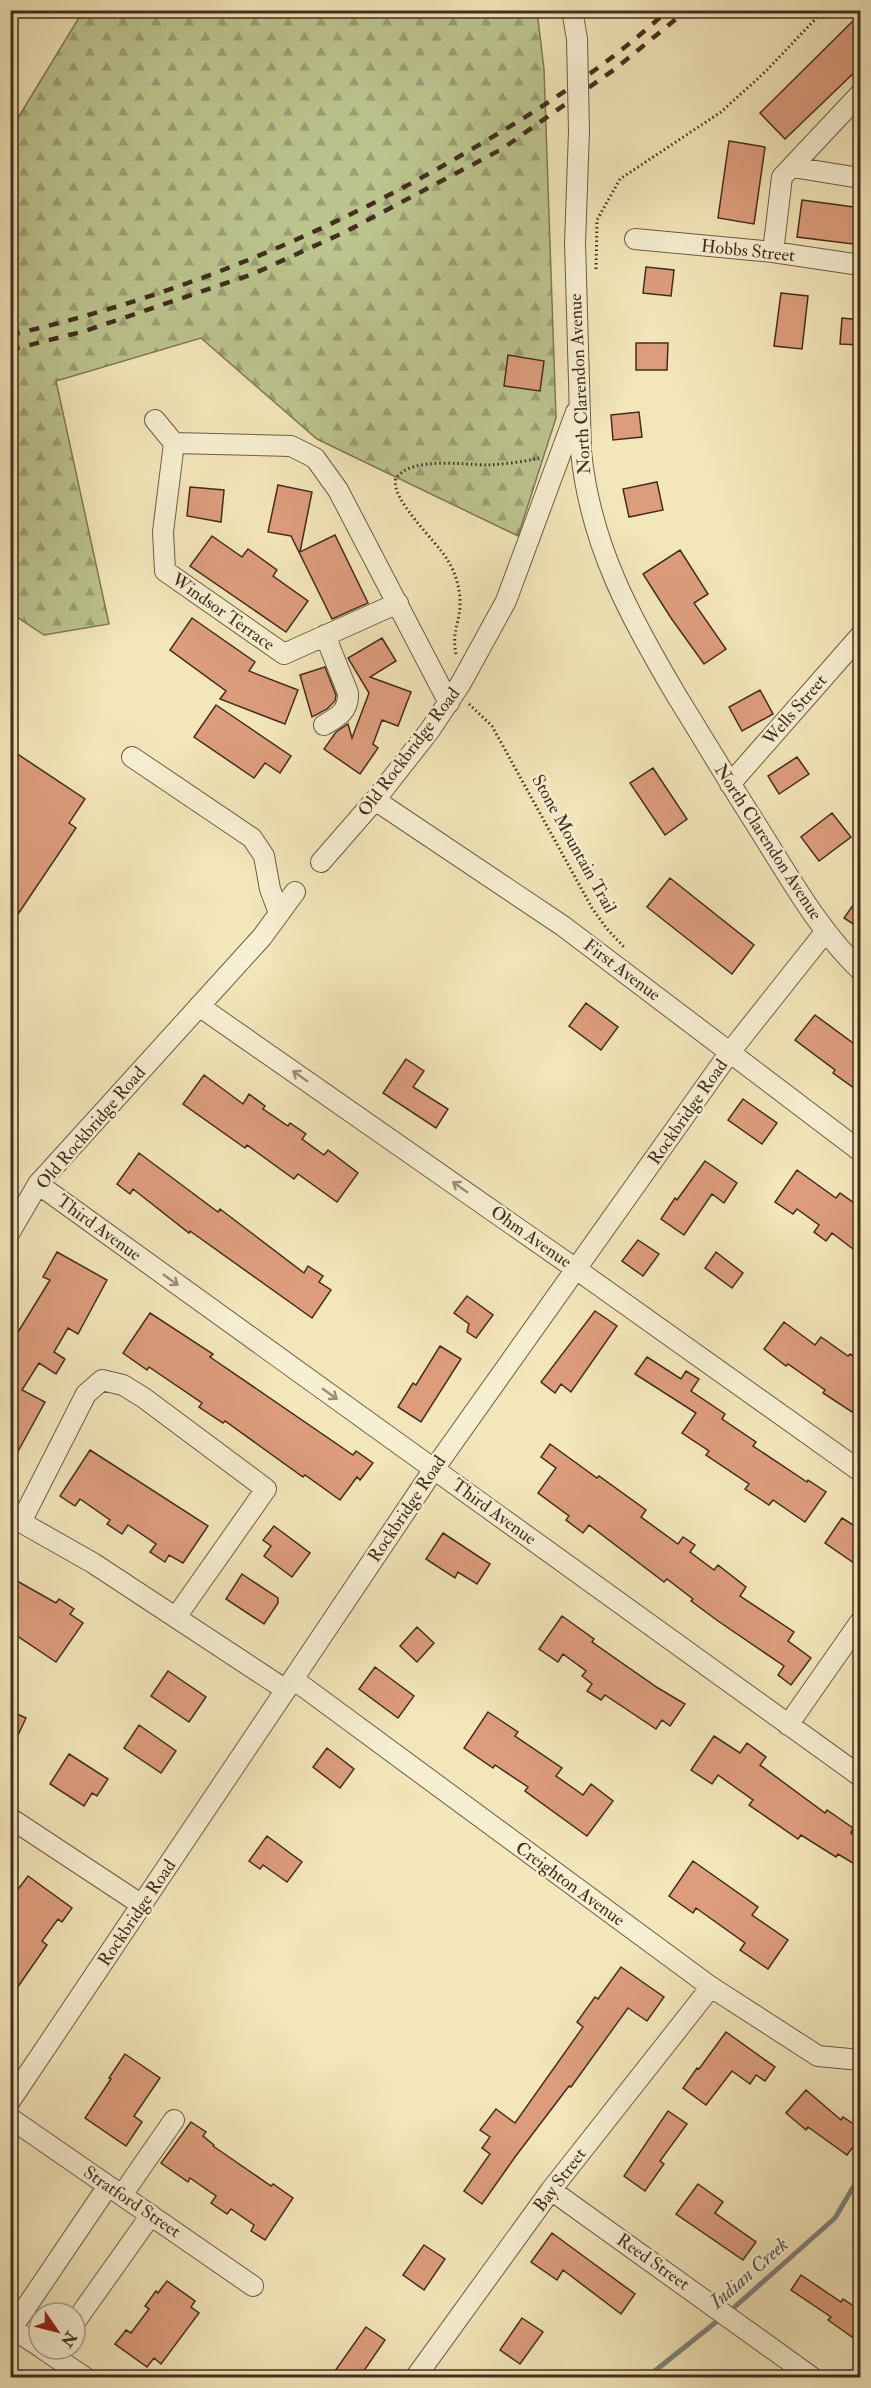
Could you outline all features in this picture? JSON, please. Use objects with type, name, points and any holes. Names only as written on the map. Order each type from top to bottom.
[{"type":"street","name":"North Clarendon Avenue","points":[[572,10],[577,39],[579,131],[575,243],[584,481],[603,551],[620,594],[645,643],[730,784],[751,829],[826,931],[861,970]]},
{"type":"street","points":[[773,252],[782,177],[861,94]]},
{"type":"street","points":[[792,167],[861,178]]},
{"type":"street","name":"Hobbs Street","points":[[635,239],[773,252],[861,265]]},
{"type":"street","name":"Old Rockbridge Road","points":[[321,862],[375,800],[455,701],[506,601],[580,401]]},
{"type":"street","points":[[155,420],[174,443],[291,446],[315,458],[338,490],[398,603],[455,701]]},
{"type":"street","name":"Windsor Terrace","points":[[174,443],[163,532],[165,571],[284,654],[398,603]]},
{"type":"street","points":[[324,725],[339,717],[349,704],[348,693],[325,635]]},
{"type":"street","name":"Wells Street","points":[[730,784],[861,636]]},
{"type":"street","points":[[132,757],[252,838],[264,856],[270,889],[279,914]]},
{"type":"street","name":"First Avenue","points":[[375,800],[563,926],[861,1151]]},
{"type":"street","name":"Old Rockbridge Road","points":[[10,1232],[38,1184],[262,937],[295,892]]},
{"type":"street","name":"Rockbridge Road","points":[[10,2102],[434,1468],[795,958],[826,931]]},
{"type":"street","name":"Ohm Avenue","points":[[199,1006],[861,1471]]},
{"type":"street","name":"Third Avenue","points":[[38,1184],[861,1776]]},
{"type":"street","points":[[16,1518],[86,1394],[102,1380],[123,1385],[144,1398],[266,1490],[176,1617]]},
{"type":"street","name":"Creighton Avenue","points":[[16,1518],[289,1685],[711,1987],[818,2056],[861,2060]]},
{"type":"street","points":[[788,1725],[861,1622]]},
{"type":"street","points":[[14,1827],[142,1905]]},
{"type":"street","name":"Bay Street","points":[[415,2378],[551,2190],[711,1987]]},
{"type":"street","name":"Stratford Street","points":[[10,2118],[253,2286]]},
{"type":"street","points":[[27,2338],[11,2328],[115,2191],[174,2120]]},
{"type":"street","name":"Reed Street","points":[[551,2190],[813,2378]]},
{"type":"street","points":[[87,2305],[151,2215]]},
{"type":"street","points":[[63,2361],[86,2378]]},
{"type":"path","points":[[596,276],[597,220],[620,179],[721,112],[765,72],[824,10]]},
{"type":"path","points":[[458,660],[454,633],[460,610],[460,596],[455,574],[439,546],[404,503],[396,489],[396,478],[404,471],[420,465],[499,464],[543,456]]},
{"type":"path","name":"Stone Mountain Trail","points":[[455,701],[477,710],[492,726],[592,908],[607,929],[626,949]]},
{"type":"green space","points":[[83,11],[537,11],[544,69],[556,418],[518,536],[317,439],[201,338],[56,381],[109,624],[44,635],[11,613],[10,131]]},
{"type":"building","points":[[861,13],[861,66],[785,139],[760,113]]},
{"type":"building","points":[[729,141],[765,147],[754,224],[718,218]]},
{"type":"building","points":[[802,200],[861,208],[861,245],[797,237]]},
{"type":"building","points":[[646,267],[674,270],[671,296],[643,293]]},
{"type":"building","points":[[781,293],[808,296],[802,349],[774,346]]},
{"type":"building","points":[[842,318],[861,320],[861,345],[840,344]]},
{"type":"building","points":[[636,343],[668,343],[667,370],[636,370]]},
{"type":"building","points":[[508,355],[544,361],[540,391],[504,386]]},
{"type":"building","points":[[639,412],[642,437],[613,440],[611,415]]},
{"type":"building","points":[[657,482],[663,510],[629,517],[623,489]]},
{"type":"building","points":[[278,485],[312,492],[300,552],[335,535],[368,603],[332,619],[291,536],[268,532]]},
{"type":"building","points":[[190,487],[224,490],[221,522],[187,516]]},
{"type":"building","points":[[212,536],[242,557],[248,549],[277,570],[273,576],[308,601],[286,632],[190,566]]},
{"type":"building","points":[[680,550],[708,594],[694,603],[726,649],[704,664],[643,574]]},
{"type":"building","points":[[192,618],[255,662],[249,671],[298,690],[285,724],[220,699],[226,691],[170,650]]},
{"type":"building","points":[[382,638],[396,661],[370,677],[411,692],[398,726],[382,720],[373,744],[378,748],[360,774],[324,749],[336,732],[348,724],[352,738],[369,693],[348,658]]},
{"type":"building","points":[[325,667],[336,695],[335,701],[327,709],[312,717],[300,675]]},
{"type":"building","points":[[760,690],[773,714],[742,731],[729,707]]},
{"type":"building","points":[[216,705],[291,756],[280,773],[265,763],[254,778],[194,737]]},
{"type":"building","points":[[10,749],[85,799],[69,823],[76,828],[10,926]]},
{"type":"building","points":[[797,757],[809,774],[779,794],[768,776]]},
{"type":"building","points":[[653,768],[687,819],[665,835],[630,783]]},
{"type":"building","points":[[832,813],[851,837],[819,861],[801,837]]},
{"type":"building","points":[[670,878],[754,945],[732,974],[647,907]]},
{"type":"building","points":[[861,894],[861,929],[844,918]]},
{"type":"building","points":[[586,1003],[618,1027],[601,1050],[569,1026]]},
{"type":"building","points":[[815,1015],[861,1049],[861,1093],[833,1073],[835,1070],[795,1040]]},
{"type":"building","points":[[406,1059],[424,1071],[413,1087],[448,1109],[436,1128],[383,1093]]},
{"type":"building","points":[[204,1075],[243,1104],[249,1094],[265,1106],[263,1109],[288,1126],[290,1123],[306,1134],[302,1139],[324,1155],[328,1150],[358,1173],[337,1202],[298,1174],[294,1179],[247,1145],[245,1148],[183,1104]]},
{"type":"building","points":[[743,1099],[777,1123],[762,1144],[728,1120]]},
{"type":"building","points":[[139,1153],[218,1212],[220,1209],[304,1273],[308,1266],[323,1276],[319,1282],[331,1290],[312,1318],[190,1231],[189,1233],[133,1189],[130,1194],[117,1184]]},
{"type":"building","points":[[705,1161],[737,1183],[724,1203],[712,1194],[684,1235],[661,1219]]},
{"type":"building","points":[[797,1170],[836,1198],[840,1193],[861,1208],[861,1255],[832,1233],[826,1241],[814,1232],[819,1225],[797,1209],[793,1214],[775,1202]]},
{"type":"building","points":[[638,1240],[659,1254],[643,1276],[622,1261]]},
{"type":"building","points":[[57,1252],[107,1280],[78,1334],[68,1328],[54,1352],[65,1359],[56,1374],[39,1363],[22,1390],[45,1402],[10,1466],[10,1345],[50,1280],[43,1277]]},
{"type":"building","points":[[716,1252],[743,1273],[732,1288],[705,1268]]},
{"type":"building","points":[[467,1296],[493,1315],[476,1338],[467,1332],[469,1324],[454,1313]]},
{"type":"building","points":[[595,1311],[617,1326],[571,1392],[561,1384],[555,1393],[541,1382]]},
{"type":"building","points":[[150,1313],[213,1354],[210,1357],[353,1455],[356,1451],[373,1463],[360,1480],[357,1477],[340,1500],[305,1475],[303,1477],[225,1421],[223,1423],[199,1407],[202,1403],[149,1367],[147,1370],[123,1353]]},
{"type":"building","points":[[784,1322],[815,1345],[821,1337],[848,1356],[850,1354],[861,1361],[861,1399],[852,1412],[823,1393],[825,1390],[788,1364],[786,1366],[764,1349]]},
{"type":"building","points":[[440,1346],[461,1359],[421,1422],[398,1407],[413,1383],[416,1385]]},
{"type":"building","points":[[647,1357],[681,1379],[686,1371],[699,1379],[691,1391],[725,1414],[722,1419],[756,1442],[753,1446],[826,1492],[805,1522],[773,1500],[769,1505],[745,1489],[749,1484],[706,1455],[709,1451],[682,1433],[696,1413],[635,1374]]},
{"type":"building","points":[[550,1444],[646,1510],[641,1517],[678,1544],[683,1537],[695,1545],[690,1552],[714,1570],[718,1565],[746,1587],[740,1596],[794,1632],[788,1641],[811,1658],[791,1685],[778,1675],[784,1666],[691,1601],[693,1599],[667,1579],[664,1582],[589,1525],[583,1533],[566,1520],[569,1516],[538,1493],[556,1468],[541,1457]]},
{"type":"building","points":[[90,1450],[208,1526],[183,1563],[169,1555],[165,1562],[150,1552],[156,1544],[128,1525],[122,1534],[107,1524],[110,1520],[80,1499],[75,1506],[60,1496]]},
{"type":"building","points":[[842,1518],[861,1530],[861,1554],[854,1563],[825,1543]]},
{"type":"building","points":[[274,1526],[310,1553],[292,1577],[264,1556],[271,1546],[263,1540]]},
{"type":"building","points":[[443,1533],[490,1564],[477,1584],[458,1572],[455,1578],[426,1559]]},
{"type":"building","points":[[242,1574],[278,1598],[278,1603],[264,1624],[226,1599]]},
{"type":"building","points":[[10,1577],[56,1603],[59,1599],[74,1609],[70,1614],[83,1623],[56,1662],[10,1631]]},
{"type":"building","points":[[562,1616],[594,1639],[592,1642],[685,1704],[670,1726],[662,1720],[656,1729],[605,1695],[601,1700],[587,1691],[592,1684],[582,1676],[586,1671],[563,1654],[558,1662],[539,1649]]},
{"type":"building","points":[[417,1627],[434,1643],[417,1662],[400,1646]]},
{"type":"building","points":[[375,1667],[414,1696],[398,1718],[359,1689]]},
{"type":"building","points":[[168,1671],[206,1697],[189,1722],[151,1696]]},
{"type":"building","points":[[10,1711],[26,1718],[10,1752]]},
{"type":"building","points":[[488,1712],[518,1732],[515,1736],[562,1768],[556,1776],[583,1795],[591,1784],[613,1801],[587,1836],[525,1791],[528,1787],[495,1765],[493,1768],[464,1748]]},
{"type":"building","points":[[139,1725],[176,1751],[161,1773],[124,1748]]},
{"type":"building","points":[[714,1736],[740,1753],[747,1743],[766,1757],[760,1765],[825,1813],[827,1810],[853,1828],[851,1833],[861,1841],[861,1868],[838,1854],[836,1857],[801,1835],[798,1839],[749,1805],[753,1800],[718,1775],[712,1784],[691,1770]]},
{"type":"building","points":[[327,1748],[354,1769],[340,1788],[313,1767]]},
{"type":"building","points":[[69,1754],[108,1779],[97,1796],[92,1793],[84,1806],[50,1784]]},
{"type":"building","points":[[267,1836],[302,1862],[287,1882],[263,1865],[260,1869],[249,1861]]},
{"type":"building","points":[[693,1861],[758,1907],[752,1915],[788,1940],[768,1969],[740,1950],[745,1943],[696,1908],[693,1913],[669,1896]]},
{"type":"building","points":[[28,1876],[72,1908],[62,1922],[58,1919],[42,1941],[47,1945],[10,1998],[10,1900]]},
{"type":"building","points":[[621,1967],[664,1997],[647,2021],[628,2008],[482,2204],[464,2191],[490,2154],[482,2148],[490,2137],[480,2130],[496,2109],[515,2123],[583,2027],[577,2022],[595,1997],[598,1999]]},
{"type":"building","points":[[726,2032],[775,2067],[765,2081],[756,2075],[750,2084],[732,2071],[706,2105],[683,2088]]},
{"type":"building","points":[[125,2054],[160,2078],[134,2116],[142,2122],[126,2146],[85,2118]]},
{"type":"building","points":[[806,2090],[841,2120],[843,2117],[861,2129],[861,2136],[847,2155],[808,2127],[806,2130],[786,2113]]},
{"type":"building","points":[[668,2111],[687,2124],[660,2161],[664,2164],[645,2191],[624,2176]]},
{"type":"building","points":[[191,2122],[206,2132],[203,2136],[213,2146],[271,2186],[273,2184],[293,2198],[265,2240],[251,2231],[254,2225],[231,2209],[227,2214],[211,2203],[216,2196],[190,2178],[188,2182],[161,2163]]},
{"type":"building","points":[[698,2184],[723,2202],[715,2213],[756,2242],[743,2260],[676,2214]]},
{"type":"building","points":[[552,2233],[635,2294],[621,2314],[563,2270],[557,2280],[531,2262]]},
{"type":"building","points":[[424,2245],[445,2259],[424,2290],[403,2275]]},
{"type":"building","points":[[801,2275],[841,2302],[843,2299],[861,2311],[861,2324],[852,2337],[828,2320],[831,2317],[791,2290]]},
{"type":"building","points":[[167,2281],[195,2301],[191,2307],[199,2313],[161,2364],[154,2358],[147,2367],[115,2344],[126,2330],[131,2333],[149,2309],[145,2306]]},
{"type":"building","points":[[522,2318],[543,2332],[520,2364],[500,2350]]},
{"type":"building","points":[[366,2327],[385,2340],[359,2378],[330,2378]]},
{"type":"waterway","name":"Indian Creek","points":[[729,2312],[835,2218],[858,2179]]},
{"type":"waterway","name":"Indian Creek","points":[[646,2378],[721,2318]]},
{"type":"railway","points":[[10,335],[71,320],[190,282],[248,260],[362,209],[472,149],[549,102],[598,68],[668,10]]},
{"type":"railway","points":[[10,350],[85,331],[253,274],[345,232],[502,149],[615,69],[687,10]]}]
